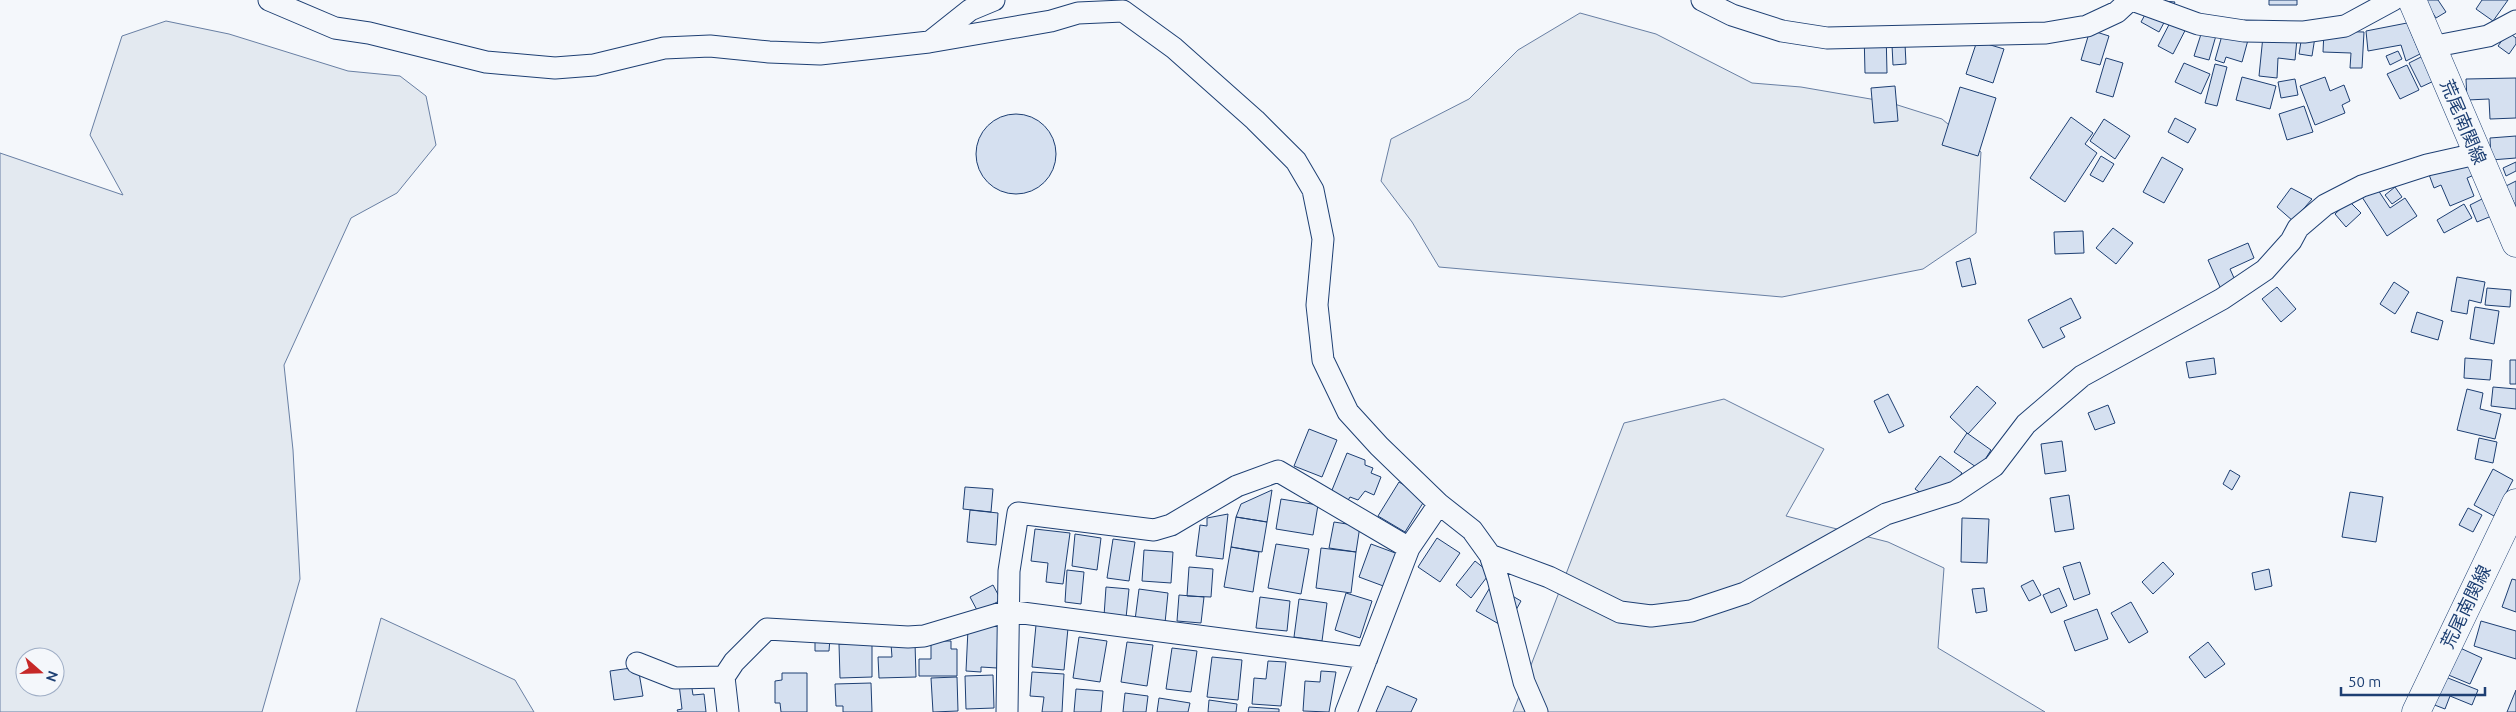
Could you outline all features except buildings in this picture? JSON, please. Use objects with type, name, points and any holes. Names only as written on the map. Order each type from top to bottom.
[{"type":"main road","name":"荒尾南関線","points":[[2412,0],[2476,154],[2516,243]]},
{"type":"main road","name":"荒尾南関線","points":[[2416,712],[2516,503]]},
{"type":"street","points":[[269,0],[335,28],[369,33],[486,62],[555,68],[594,65],[664,48],[710,46],[769,52],[820,54],[929,42],[1051,21],[1078,13],[1124,11],[1174,48],[1255,120],[1296,161],[1313,190],[1322,239],[1317,305],[1323,360],[1348,412],[1379,446],[1439,504],[1472,530],[1490,555],[1498,579],[1524,682],[1537,712]]},
{"type":"street","points":[[929,42],[970,10],[994,0]]},
{"type":"street","points":[[1702,0],[1732,14],[1782,31],[1827,38],[2046,33],[2087,26],[2117,12],[2131,0],[2198,24],[2244,31],[2304,32],[2344,26],[2394,0]]},
{"type":"street","points":[[2431,47],[2488,36],[2516,21]]},
{"type":"street","points":[[1490,555],[1549,576],[1620,612],[1651,616],[1691,611],[1745,593],[1886,514],[1956,492],[1994,466],[2026,424],[2082,376],[2222,299],[2265,270],[2291,241],[2298,228],[2325,205],[2362,186],[2427,164],[2476,154]]},
{"type":"street","points":[[1007,712],[1009,571],[1018,513],[1154,530],[1171,525],[1236,486],[1278,471],[1410,548]]},
{"type":"street","points":[[1346,712],[1410,548],[1439,504]]},
{"type":"street","points":[[728,712],[724,677],[734,662],[767,629],[908,637],[924,636],[1008,611],[1367,658]]},
{"type":"street","points":[[637,663],[675,678],[724,677]]},
{"type":"shaded area","points":[[1580,13],[1656,34],[1752,83],[1801,87],[1888,102],[1942,119],[1981,152],[1976,233],[1923,269],[1782,297],[1439,267],[1412,222],[1381,181],[1391,139],[1469,99],[1518,50]]},
{"type":"shaded area","points":[[166,21],[229,34],[348,71],[400,76],[426,96],[436,145],[397,193],[351,218],[284,365],[293,450],[300,579],[262,712],[0,712],[0,153],[123,195],[90,135],[122,36]]},
{"type":"shaded area","points":[[1724,399],[1824,449],[1786,516],[1888,542],[1944,568],[1938,648],[2045,712],[1513,712],[1624,423]]},
{"type":"shaded area","points":[[381,618],[515,680],[534,712],[356,712]]}]
